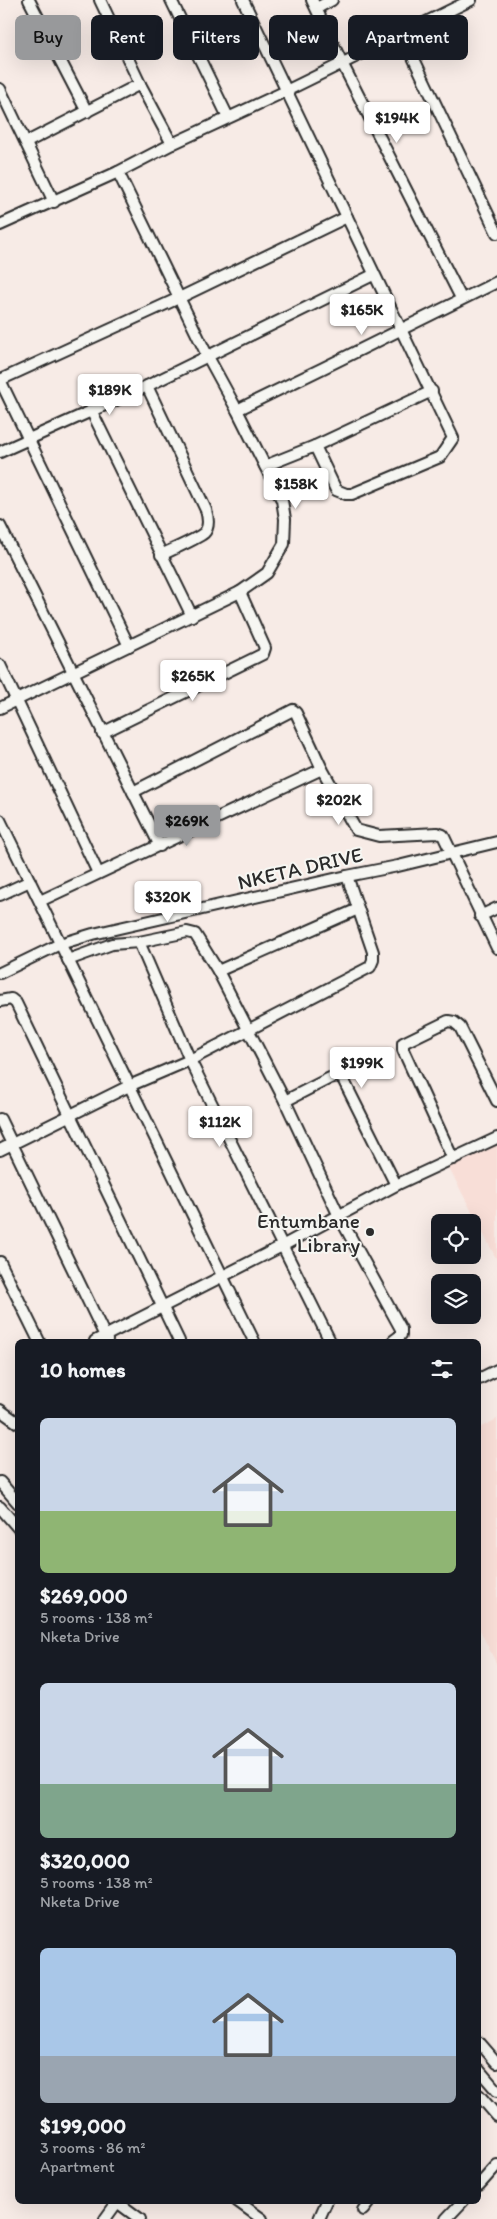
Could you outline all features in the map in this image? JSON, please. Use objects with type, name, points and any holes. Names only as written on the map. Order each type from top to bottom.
[{"type":"street","points":[[29,0],[87,112]]},
{"type":"street","points":[[100,0],[140,84],[172,144]]},
{"type":"street","points":[[171,0],[228,117]]},
{"type":"street","points":[[243,0],[374,275],[403,330],[453,438],[440,457],[352,494],[336,490],[315,446]]},
{"type":"street","points":[[332,0],[314,4],[461,298]]},
{"type":"street","points":[[440,15],[470,0]]},
{"type":"street","points":[[0,225],[118,172],[172,144],[348,60]]},
{"type":"street","points":[[414,60],[497,233]]},
{"type":"street","points":[[27,142],[140,84]]},
{"type":"street","points":[[0,89],[27,142],[54,202]]},
{"type":"street","points":[[0,708],[240,592],[267,573],[284,544],[285,519],[282,500],[207,355],[118,172]]},
{"type":"street","points":[[128,646],[0,380],[179,298],[347,217]]},
{"type":"street","points":[[0,452],[147,386],[374,275]]},
{"type":"street","points":[[237,410],[403,330],[461,298],[497,282]]},
{"type":"street","points":[[147,386],[206,510],[208,518],[208,524],[204,532],[161,555]]},
{"type":"street","points":[[265,466],[315,446],[432,391]]},
{"type":"street","points":[[91,410],[192,616]]},
{"type":"street","points":[[0,526],[160,846]]},
{"type":"street","points":[[102,733],[263,654],[264,648],[240,592]]},
{"type":"street","points":[[0,665],[98,873]]},
{"type":"street","points":[[133,792],[290,710],[296,713],[322,769],[356,830],[379,836],[441,834],[497,948]]},
{"type":"street","points":[[40,901],[322,769]]},
{"type":"street","points":[[0,820],[253,1339]]},
{"type":"street","name":"NKETA DRIVE","points":[[0,973],[60,944],[93,934],[497,842]]},
{"type":"street","points":[[0,1150],[130,1086],[190,1060],[370,967],[373,952],[347,876]]},
{"type":"street","points":[[0,895],[30,881]]},
{"type":"street","points":[[480,916],[497,908]]},
{"type":"street","points":[[218,971],[358,909]]},
{"type":"street","points":[[68,960],[112,944],[139,942],[191,932],[197,937],[218,971],[285,1101],[339,1216],[401,1329],[401,1335],[396,1339]]},
{"type":"street","points":[[139,942],[190,1060],[329,1339]]},
{"type":"street","points":[[0,1001],[11,999],[16,1003],[178,1339]]},
{"type":"street","points":[[453,1159],[403,1050],[403,1043],[448,1021],[454,1022],[460,1027],[497,1100]]},
{"type":"street","points":[[285,1101],[330,1078],[337,1076],[343,1079],[396,1185]]},
{"type":"street","points":[[0,1119],[106,1339],[162,1307],[223,1277],[396,1185],[497,1138]]},
{"type":"street","points":[[0,1262],[38,1339]]},
{"type":"street","points":[[481,1378],[497,1370]]},
{"type":"street","points":[[0,1410],[15,1420]]},
{"type":"street","points":[[0,1482],[15,1500]]},
{"type":"street","points":[[0,1507],[15,1524]]},
{"type":"street","points":[[481,2044],[497,2063]]},
{"type":"street","points":[[481,2072],[497,2091]]},
{"type":"street","points":[[481,2097],[497,2116]]},
{"type":"street","points":[[481,2183],[497,2165]]},
{"type":"street","points":[[105,2219],[116,2204]]},
{"type":"street","points":[[121,2204],[140,2219]]},
{"type":"street","points":[[242,2204],[262,2219]]},
{"type":"street","points":[[319,2219],[325,2204]]},
{"type":"street","points":[[363,2210],[368,2204]]},
{"type":"street","points":[[446,2219],[460,2204]]},
{"type":"shaded area","points":[[497,1142],[497,1260],[481,1229],[481,1214],[473,1214],[447,1164]]},
{"type":"shaded area","points":[[497,1419],[497,1665],[481,1632],[481,1427]]},
{"type":"place","name":"Entumbane Library","points":[[370,1232]]}]
